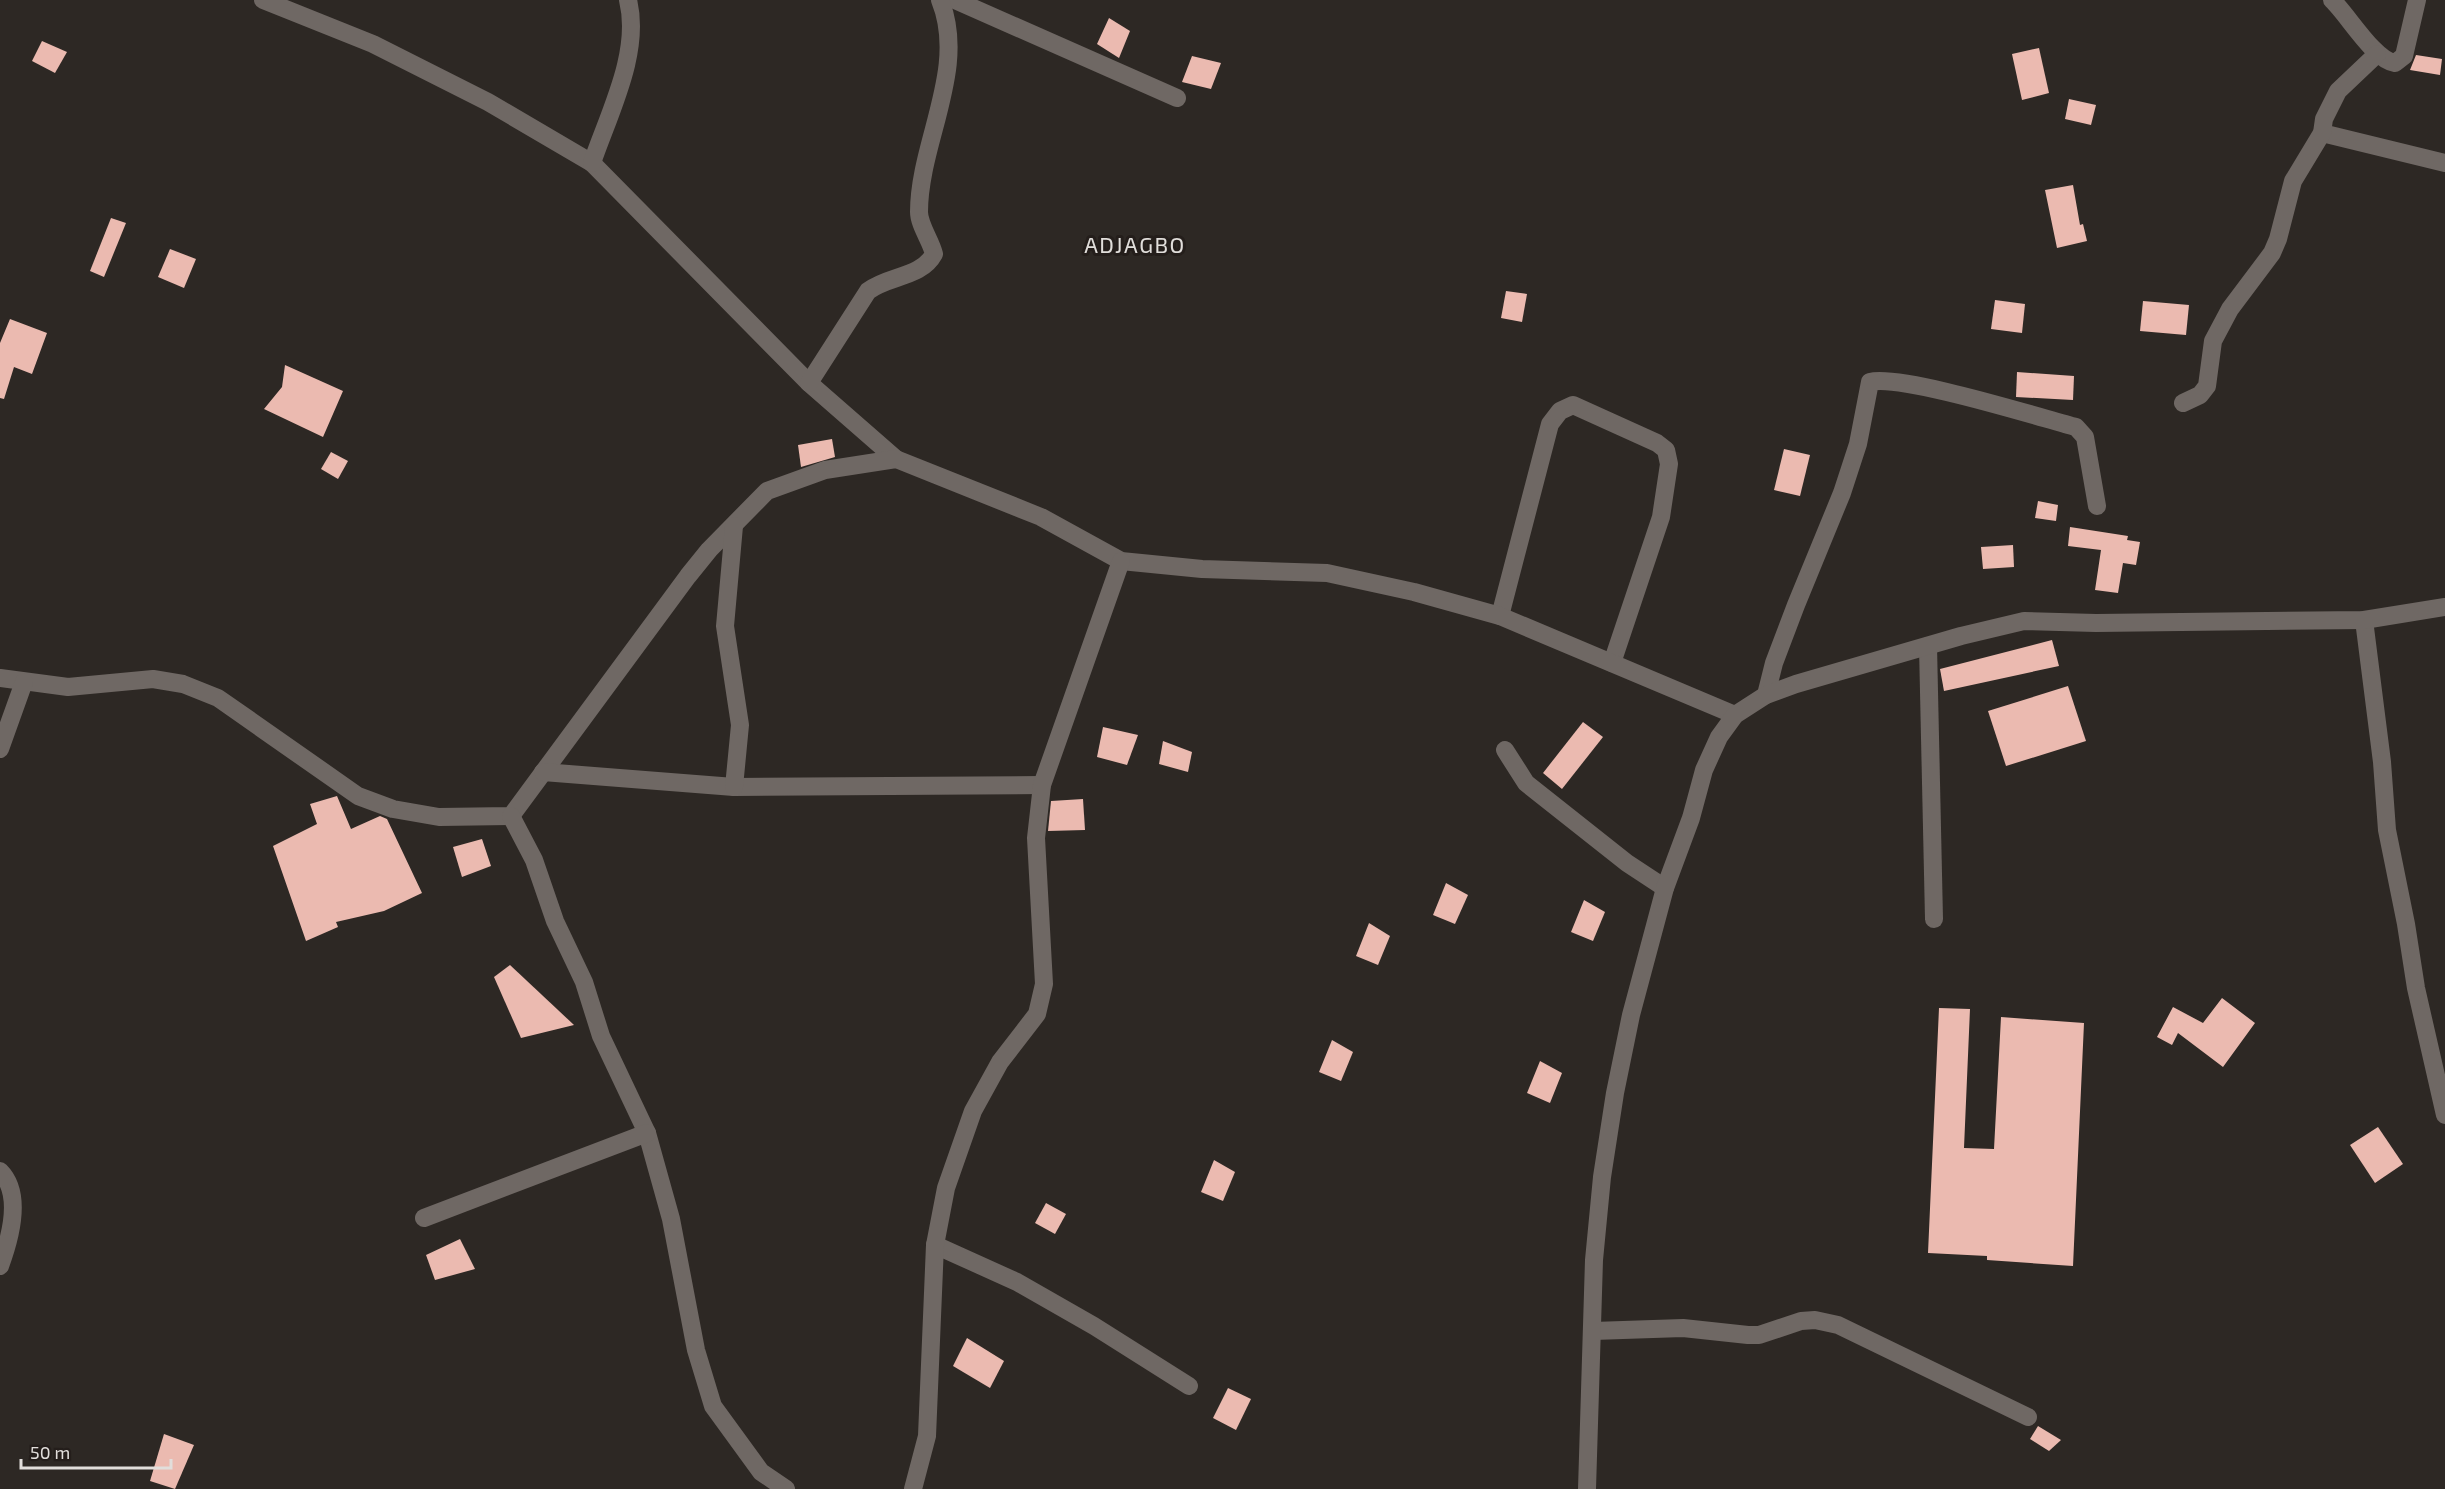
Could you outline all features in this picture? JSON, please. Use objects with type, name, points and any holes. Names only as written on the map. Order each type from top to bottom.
[{"type":"street","points":[[263,0],[373,44],[488,102],[592,163],[809,383],[896,459],[1041,517],[1121,561],[1202,569],[1327,573],[1414,592],[1500,616],[1736,715]]},
{"type":"street","points":[[592,163],[624,70],[633,19],[628,0]]},
{"type":"street","points":[[809,383],[868,291],[881,281],[920,271],[928,265],[934,255],[919,215],[927,161],[943,95],[947,56],[945,12],[940,0]]},
{"type":"street","points":[[955,0],[1177,98]]},
{"type":"street","points":[[2332,0],[2377,54],[2388,62],[2402,60],[2417,0]]},
{"type":"street","points":[[2183,404],[2200,395],[2207,386],[2213,341],[2230,309],[2272,254],[2293,181],[2322,133],[2324,119],[2338,91],[2377,54]]},
{"type":"street","points":[[2322,133],[2445,163]]},
{"type":"street","points":[[1766,695],[1774,663],[1842,493],[1858,444],[1870,382],[1880,380],[1946,393],[2076,427],[2085,437],[2097,506]]},
{"type":"street","points":[[1500,616],[1550,424],[1560,411],[1573,405],[1657,442],[1666,450],[1670,464],[1661,517],[1612,663]]},
{"type":"street","points":[[511,816],[687,576],[767,491],[825,470],[896,459]]},
{"type":"street","points":[[734,526],[725,626],[740,725],[734,787]]},
{"type":"street","points":[[913,1489],[927,1436],[935,1245],[946,1188],[973,1111],[1000,1062],[1037,1014],[1044,984],[1036,838],[1042,785],[1121,561]]},
{"type":"street","points":[[1587,1489],[1594,1260],[1602,1177],[1614,1103],[1631,1015],[1665,888],[1691,818],[1704,770],[1719,736],[1736,715],[1766,695],[1928,646],[2024,621],[2096,623],[2364,620],[2445,607]]},
{"type":"street","points":[[2364,620],[2382,762],[2386,830],[2406,924],[2416,988],[2445,1115]]},
{"type":"street","points":[[1928,646],[1934,919]]},
{"type":"street","points":[[0,678],[68,687],[153,679],[183,684],[218,698],[358,796],[393,809],[439,817],[511,816]]},
{"type":"street","points":[[0,748],[24,682]]},
{"type":"street","points":[[1505,750],[1526,783],[1627,863],[1665,888]]},
{"type":"street","points":[[543,772],[734,787],[1042,785]]},
{"type":"street","points":[[511,816],[534,860],[555,921],[584,982],[601,1036],[647,1133],[670,1219],[696,1350],[713,1406],[761,1472],[786,1489]]},
{"type":"street","points":[[424,1218],[647,1133]]},
{"type":"street","points":[[0,1171],[7,1178],[13,1205],[10,1241],[0,1266]]},
{"type":"street","points":[[935,1245],[1026,1288],[1094,1326],[1190,1386]]},
{"type":"street","points":[[1593,1331],[1683,1328],[1759,1335],[1801,1321],[1826,1322],[1838,1325],[2028,1417]]},
{"type":"building","points":[[1109,18],[1130,31],[1119,58],[1097,44]]},
{"type":"building","points":[[42,41],[67,52],[55,73],[32,61]]},
{"type":"building","points":[[2039,48],[2049,93],[2022,100],[2012,54]]},
{"type":"building","points":[[2416,55],[2442,59],[2440,75],[2410,70]]},
{"type":"building","points":[[1192,56],[1221,63],[1211,89],[1182,82]]},
{"type":"building","points":[[2069,99],[2096,105],[2091,125],[2065,119]]},
{"type":"building","points":[[2073,185],[2080,225],[2083,224],[2087,241],[2057,248],[2045,190]]},
{"type":"building","points":[[111,218],[126,223],[104,277],[90,271]]},
{"type":"building","points":[[170,249],[196,259],[184,288],[158,277]]},
{"type":"building","points":[[1506,291],[1527,294],[1522,322],[1501,318]]},
{"type":"building","points":[[1995,300],[2025,304],[2022,333],[1991,329]]},
{"type":"building","points":[[2143,301],[2189,305],[2186,335],[2140,331]]},
{"type":"building","points":[[10,319],[47,333],[32,374],[14,367],[4,399],[0,398],[0,343]]},
{"type":"building","points":[[285,365],[343,391],[323,437],[264,409],[282,387]]},
{"type":"building","points":[[2017,372],[2074,376],[2073,400],[2016,397]]},
{"type":"building","points":[[832,439],[835,457],[801,467],[798,445]]},
{"type":"building","points":[[1784,449],[1810,455],[1800,496],[1774,490]]},
{"type":"building","points":[[331,452],[348,461],[338,479],[321,469]]},
{"type":"building","points":[[2038,501],[2058,505],[2056,521],[2035,518]]},
{"type":"building","points":[[2070,527],[2128,536],[2127,540],[2140,542],[2136,565],[2123,563],[2118,593],[2095,590],[2101,550],[2068,546]]},
{"type":"building","points":[[2013,545],[2014,567],[1983,569],[1981,547]]},
{"type":"building","points":[[2052,640],[2059,666],[1944,691],[1940,669]]},
{"type":"building","points":[[2068,686],[2086,741],[2006,766],[1988,711]]},
{"type":"building","points":[[1583,722],[1603,737],[1562,789],[1543,773]]},
{"type":"building","points":[[1103,727],[1138,735],[1127,765],[1097,757]]},
{"type":"building","points":[[1163,741],[1192,752],[1188,772],[1159,764]]},
{"type":"building","points":[[337,796],[351,829],[380,816],[387,819],[422,893],[384,911],[336,922],[338,927],[306,941],[273,846],[317,824],[310,804]]},
{"type":"building","points":[[1083,799],[1085,830],[1048,831],[1051,801]]},
{"type":"building","points":[[482,839],[491,866],[462,877],[453,847]]},
{"type":"building","points":[[1446,883],[1468,895],[1455,924],[1433,915]]},
{"type":"building","points":[[1584,900],[1605,912],[1593,941],[1571,932]]},
{"type":"building","points":[[1369,923],[1390,936],[1378,965],[1356,956]]},
{"type":"building","points":[[510,965],[574,1025],[521,1038],[494,977]]},
{"type":"building","points":[[2222,998],[2255,1023],[2223,1067],[2178,1033],[2172,1045],[2157,1037],[2173,1007],[2203,1023]]},
{"type":"building","points":[[1939,1008],[1970,1009],[1964,1148],[1994,1149],[2001,1017],[2084,1023],[2073,1266],[1987,1260],[1987,1256],[1928,1253]]},
{"type":"building","points":[[1332,1040],[1353,1052],[1341,1081],[1319,1072]]},
{"type":"building","points":[[1540,1061],[1562,1073],[1550,1103],[1527,1093]]},
{"type":"building","points":[[2378,1127],[2403,1164],[2375,1183],[2350,1145]]},
{"type":"building","points":[[1214,1160],[1235,1172],[1223,1201],[1201,1192]]},
{"type":"building","points":[[1046,1203],[1066,1214],[1055,1234],[1035,1223]]},
{"type":"building","points":[[460,1239],[475,1269],[435,1280],[426,1255]]},
{"type":"building","points":[[967,1338],[1004,1361],[990,1388],[953,1366]]},
{"type":"building","points":[[1228,1388],[1251,1399],[1236,1430],[1213,1418]]},
{"type":"building","points":[[2038,1426],[2061,1440],[2049,1451],[2030,1439]]},
{"type":"building","points":[[164,1434],[194,1445],[175,1489],[150,1481]]},
{"type":"district","name":"ADJAGBO","points":[[1135,245]]}]
